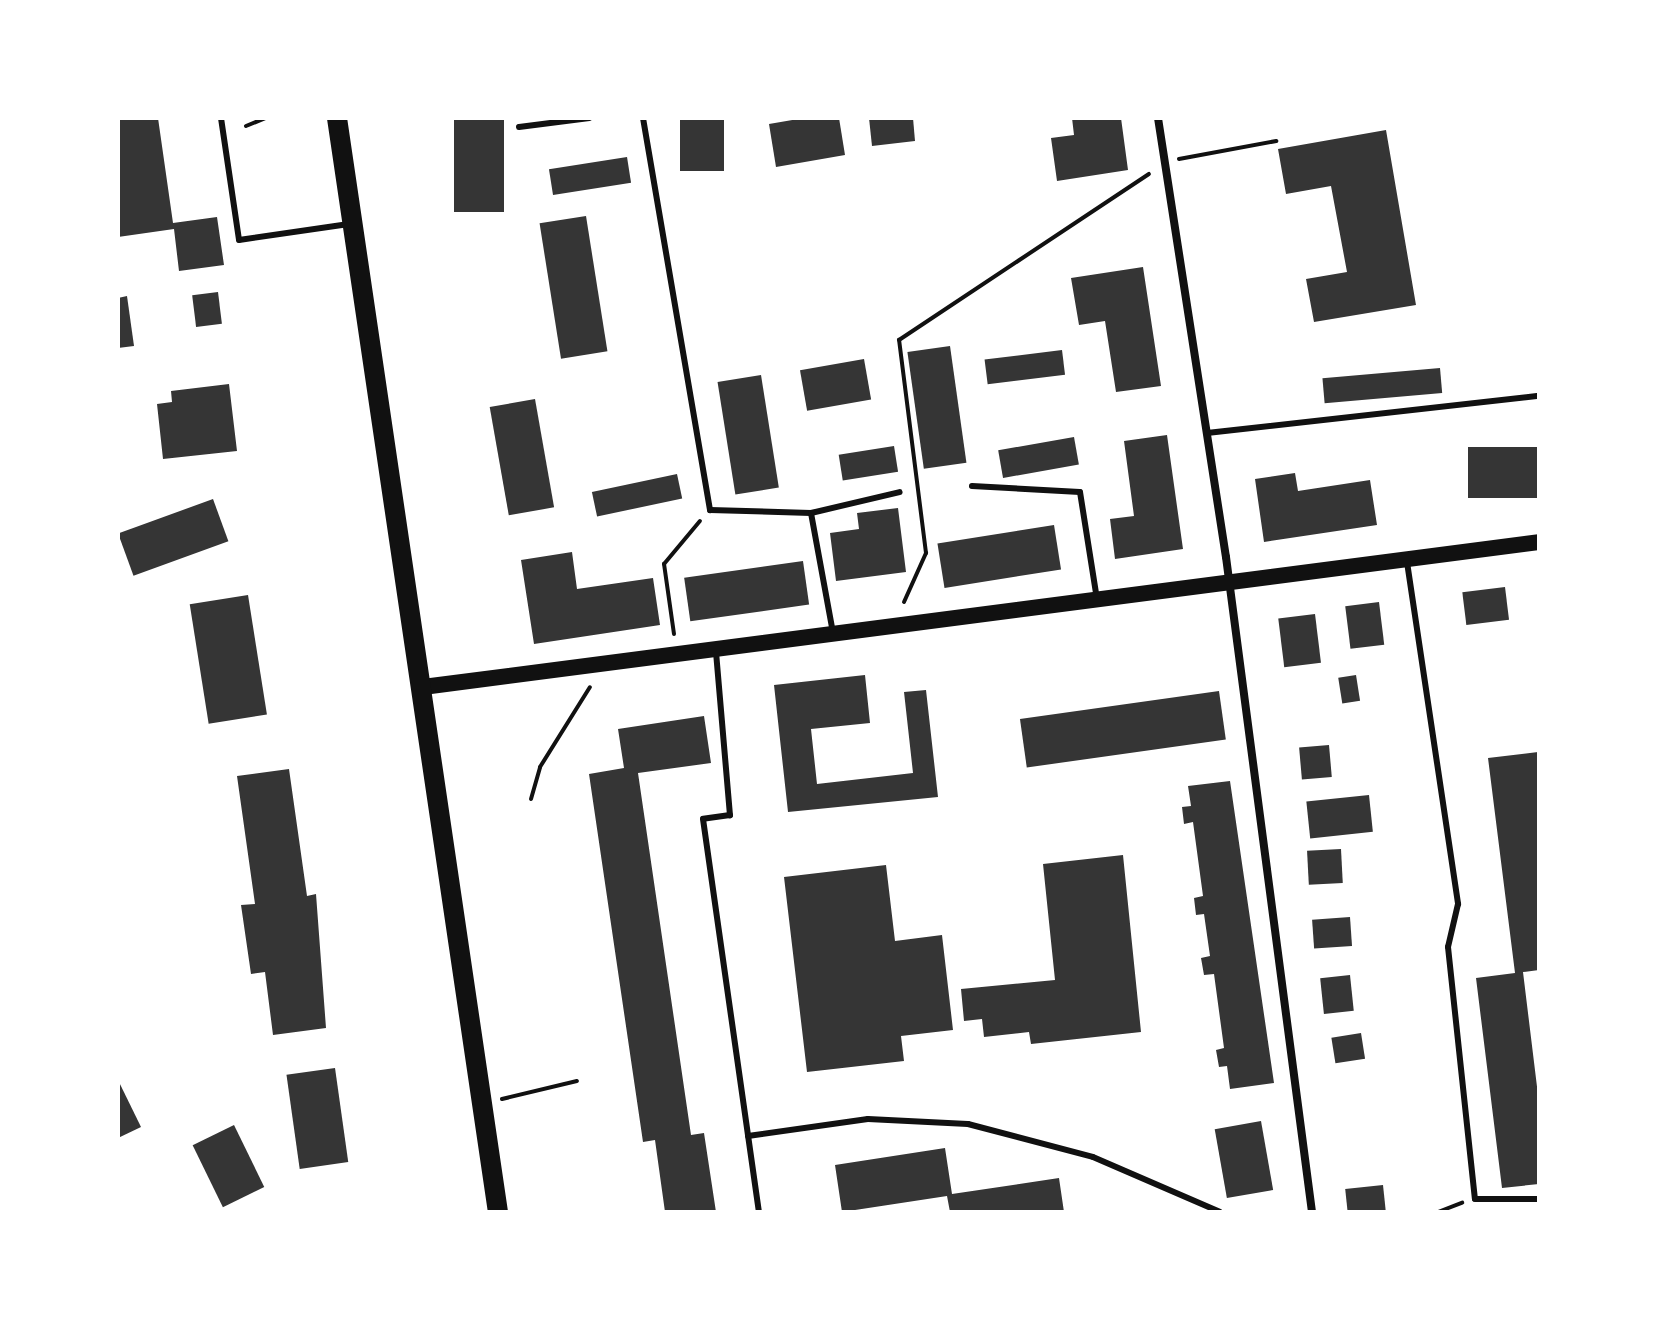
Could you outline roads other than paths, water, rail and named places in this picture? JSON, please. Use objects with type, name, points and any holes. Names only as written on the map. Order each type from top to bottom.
[{"type":"main road","points":[[337,118],[498,1212]]},
{"type":"main road","points":[[423,687],[1539,542]]},
{"type":"street","points":[[1158,118],[1230,580],[1312,1212]]},
{"type":"lane","points":[[221,118],[239,240],[353,223]]},
{"type":"lane","points":[[519,127],[589,118]]},
{"type":"lane","points":[[643,118],[710,510],[811,513],[900,492]]},
{"type":"lane","points":[[1207,433],[1539,396]]},
{"type":"lane","points":[[972,486],[1080,492],[1097,599]]},
{"type":"lane","points":[[811,513],[833,633]]},
{"type":"lane","points":[[1406,558],[1458,904],[1448,947],[1475,1199],[1539,1199]]},
{"type":"lane","points":[[715,649],[730,815],[703,819],[759,1212]]},
{"type":"lane","points":[[748,1136],[868,1119],[968,1124],[1093,1157],[1220,1212]]}]
